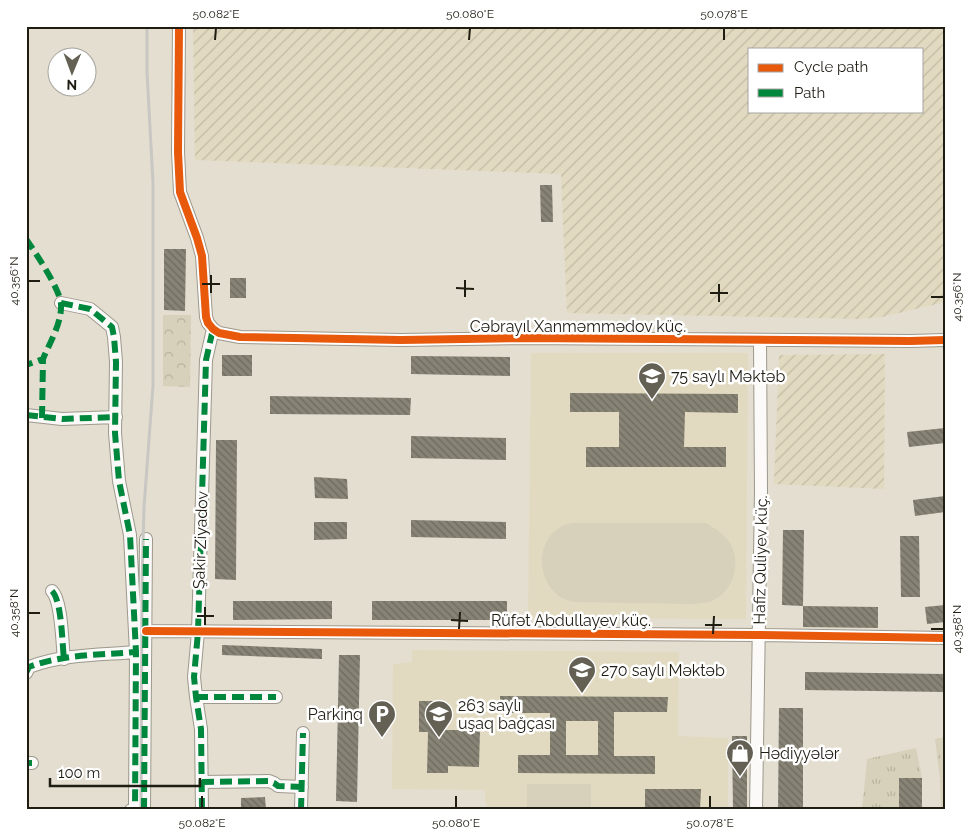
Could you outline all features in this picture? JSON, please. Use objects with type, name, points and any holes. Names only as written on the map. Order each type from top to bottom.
[{"type":"street","points":[[179,26],[180,192],[198,238],[202,256],[206,317],[213,330]]},
{"type":"street","points":[[61,303],[90,309],[112,327],[116,362],[119,481],[130,535],[136,652],[135,807],[131,810]]},
{"type":"street","name":"Cəbrayıl Xanməmmədov küç.","points":[[213,330],[227,335],[271,338],[401,340],[522,338],[945,340]]},
{"type":"street","name":"Şakir Ziyadov","points":[[202,810],[201,729],[194,678],[198,632],[206,360],[213,330]]},
{"type":"street","name":"Hafiz Quliyev küç.","points":[[756,810],[762,491],[760,340]]},
{"type":"street","points":[[26,415],[62,419],[116,417]]},
{"type":"street","points":[[144,810],[146,539]]},
{"type":"street","points":[[52,591],[55,595],[60,615],[64,658]]},
{"type":"street","name":"Rüfət Abdullayev küç.","points":[[146,631],[945,638]]},
{"type":"street","points":[[27,666],[64,658],[136,652]]},
{"type":"street","points":[[196,697],[276,697]]},
{"type":"street","points":[[301,810],[302,733]]},
{"type":"street","points":[[202,782],[269,781],[278,786],[302,788]]},
{"type":"shaded area","points":[[193,26],[945,26],[945,302],[882,317],[859,319],[567,313],[561,174],[195,160]]},
{"type":"shaded area","points":[[531,353],[748,353],[746,619],[528,618]]},
{"type":"shaded area","points":[[885,354],[884,489],[774,484],[779,355]]},
{"type":"shaded area","name":"270 saylı Məktəb","points":[[412,650],[679,652],[678,736],[728,738],[728,810],[488,810],[485,790],[392,789],[393,664],[412,662]]},
{"type":"green space","points":[[163,315],[191,315],[190,387],[163,386]]},
{"type":"green space","points":[[706,523],[720,532],[730,543],[734,551],[735,560],[735,569],[730,585],[718,598],[710,602],[695,604],[573,602],[560,597],[551,588],[546,579],[542,559],[544,548],[548,539],[555,531],[566,524]]},
{"type":"green space","points":[[945,737],[945,810],[941,810],[940,778],[935,739]]},
{"type":"green space","points":[[916,748],[922,778],[899,778],[899,810],[862,810],[867,759]]},
{"type":"green space","points":[[527,784],[591,784],[591,810],[527,810]]},
{"type":"building","points":[[540,185],[552,185],[553,222],[541,222]]},
{"type":"building","points":[[164,249],[186,249],[185,311],[164,310]]},
{"type":"building","points":[[230,278],[246,278],[246,298],[230,298]]},
{"type":"building","points":[[222,355],[252,355],[252,376],[222,376]]},
{"type":"building","points":[[411,356],[510,357],[510,376],[411,374]]},
{"type":"building","points":[[570,393],[738,394],[738,413],[685,412],[684,447],[726,447],[726,467],[586,467],[586,447],[619,447],[619,412],[570,412]]},
{"type":"building","points":[[270,396],[411,398],[410,415],[270,414]]},
{"type":"building","points":[[945,428],[945,443],[909,447],[907,432]]},
{"type":"building","points":[[411,436],[506,438],[506,460],[411,458]]},
{"type":"building","points":[[216,440],[237,440],[236,580],[215,579]]},
{"type":"building","points":[[314,477],[347,479],[348,499],[315,498]]},
{"type":"building","points":[[945,496],[945,512],[915,516],[913,500]]},
{"type":"building","points":[[411,520],[506,522],[506,539],[411,537]]},
{"type":"building","points":[[314,522],[347,522],[347,539],[314,540]]},
{"type":"building","points":[[783,530],[804,530],[803,606],[782,605]]},
{"type":"building","points":[[900,536],[919,536],[920,597],[901,597]]},
{"type":"building","points":[[233,601],[332,601],[332,619],[233,620]]},
{"type":"building","points":[[372,601],[507,601],[507,620],[372,620]]},
{"type":"building","points":[[945,605],[945,622],[927,624],[925,607]]},
{"type":"building","points":[[803,606],[878,607],[878,628],[803,627]]},
{"type":"building","points":[[222,645],[322,649],[322,659],[222,655]]},
{"type":"building","points":[[339,655],[360,655],[357,802],[336,801]]},
{"type":"building","points":[[805,672],[945,674],[945,692],[805,690]]},
{"type":"building","points":[[500,696],[668,697],[667,712],[614,712],[614,756],[655,756],[655,774],[518,773],[518,755],[550,755],[550,713],[500,713]],"holes":[[[566,721],[598,721],[598,755],[566,755]]]},
{"type":"building","points":[[419,701],[439,701],[438,730],[480,730],[479,767],[448,766],[448,773],[427,773],[428,732],[419,732]]},
{"type":"building","points":[[779,708],[803,708],[803,810],[778,810]]},
{"type":"building","points":[[732,736],[747,736],[747,810],[733,810]]},
{"type":"building","points":[[899,778],[922,778],[922,810],[899,810]]},
{"type":"building","points":[[645,789],[701,789],[700,810],[645,810]]},
{"type":"building","points":[[265,797],[266,810],[241,810],[241,798]]},
{"type":"railway","points":[[141,810],[144,507],[153,386],[153,183],[147,72],[147,26]]},
{"type":"marked path","points":[[26,239],[52,280],[60,297],[61,304],[58,325],[43,359],[26,365]]},
{"type":"marked path","points":[[61,303],[90,309],[112,327],[114,337],[116,362],[115,433],[119,481],[130,535],[136,652],[135,810]]},
{"type":"marked path","points":[[202,810],[201,729],[194,677],[198,632],[206,360],[213,329]]},
{"type":"marked path","points":[[42,418],[43,359]]},
{"type":"marked path","points":[[26,415],[62,419],[116,417]]},
{"type":"marked path","points":[[144,810],[146,539]]},
{"type":"marked path","points":[[52,591],[60,613],[64,659]]},
{"type":"marked path","points":[[26,673],[29,667],[55,660],[136,652]]},
{"type":"marked path","points":[[196,697],[276,697]]},
{"type":"marked path","points":[[301,810],[303,733]]},
{"type":"marked path","points":[[26,763],[32,763]]},
{"type":"marked path","points":[[202,782],[269,781],[278,786],[302,787]]},
{"type":"cycle path","points":[[179,26],[178,152],[180,192],[202,256],[206,317],[208,323],[219,333],[240,337],[401,340],[522,338],[945,340]]},
{"type":"cycle path","points":[[146,631],[945,638]]},
{"type":"place","name":"75 saylı Məktəb","points":[[652,400]]},
{"type":"place","name":"270 saylı Məktəb","points":[[582,694]]},
{"type":"place","name":"Parkinq","points":[[382,738]]},
{"type":"place","name":"263 saylı uşaq bağçası","points":[[439,738]]},
{"type":"place","name":"Hədiyyələr","points":[[740,777]]}]
